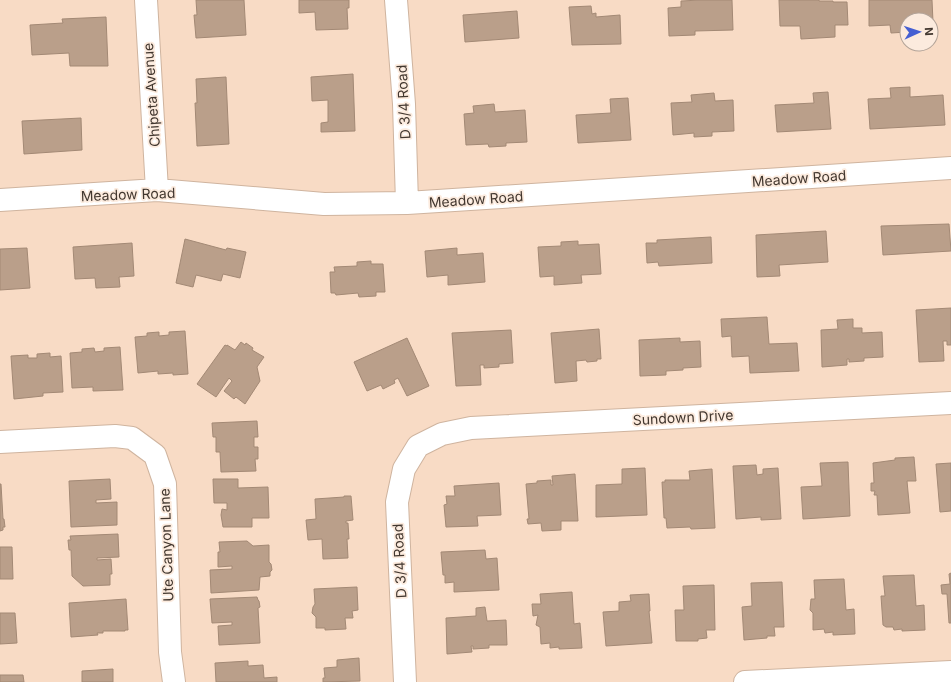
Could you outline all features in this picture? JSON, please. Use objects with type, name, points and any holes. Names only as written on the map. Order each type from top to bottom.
[{"type":"street","name":"Chipeta Avenue","points":[[146,0],[157,190]]},
{"type":"street","name":"D 3/4 Road","points":[[396,0],[404,104],[407,203]]},
{"type":"street","name":"Meadow Road","points":[[0,200],[157,190],[324,204],[407,203],[951,168]]},
{"type":"street","name":"Sundown Drive","points":[[418,446],[442,434],[471,428],[951,403]]},
{"type":"street","name":"Ute Canyon Lane","points":[[0,442],[115,436],[132,438],[155,455],[165,484],[170,652],[174,682]]},
{"type":"street","name":"D 3/4 Road","points":[[405,682],[397,502],[404,469],[418,446]]},
{"type":"street","points":[[745,682],[951,672]]},
{"type":"building","points":[[196,0],[244,0],[246,35],[196,38],[194,15],[197,15]]},
{"type":"building","points":[[299,0],[349,0],[349,8],[347,8],[348,29],[316,30],[315,12],[299,13]]},
{"type":"building","points":[[732,0],[733,30],[695,31],[695,35],[669,36],[668,8],[681,7],[681,1]]},
{"type":"building","points":[[779,0],[847,2],[848,25],[835,25],[835,37],[801,39],[800,26],[780,26]]},
{"type":"building","points":[[869,0],[932,0],[933,12],[899,12],[899,32],[891,33],[890,25],[869,26]]},
{"type":"building","points":[[591,6],[592,14],[596,13],[596,17],[620,15],[621,44],[572,45],[569,7]]},
{"type":"building","points":[[517,11],[519,38],[465,42],[463,15]]},
{"type":"building","points":[[106,17],[108,66],[70,66],[69,53],[32,55],[30,25],[63,23],[62,19]]},
{"type":"building","points":[[353,74],[355,131],[321,132],[321,123],[328,122],[328,100],[312,101],[311,77]]},
{"type":"building","points":[[226,77],[229,144],[197,146],[195,103],[197,103],[196,79]]},
{"type":"building","points":[[910,87],[910,97],[943,95],[945,125],[870,129],[868,99],[891,98],[890,88]]},
{"type":"building","points":[[828,92],[831,129],[777,132],[775,105],[814,103],[813,93]]},
{"type":"building","points":[[714,93],[715,101],[733,100],[734,131],[712,132],[712,136],[694,137],[694,133],[673,135],[671,103],[692,102],[691,95]]},
{"type":"building","points":[[628,98],[631,140],[578,143],[576,115],[611,113],[610,99]]},
{"type":"building","points":[[494,104],[495,112],[525,110],[527,142],[506,143],[506,146],[489,147],[488,144],[466,145],[464,114],[474,113],[473,106]]},
{"type":"building","points":[[81,118],[82,150],[24,154],[22,121]]},
{"type":"building","points":[[949,224],[951,251],[883,255],[881,226]]},
{"type":"building","points":[[826,231],[828,262],[779,265],[780,276],[757,277],[756,235]]},
{"type":"building","points":[[711,237],[712,263],[659,266],[658,262],[647,263],[646,243],[657,243],[657,240]]},
{"type":"building","points":[[185,239],[226,250],[227,248],[246,252],[240,278],[223,274],[221,281],[196,275],[193,287],[176,283]]},
{"type":"building","points":[[578,241],[578,245],[599,244],[601,274],[581,275],[582,283],[554,285],[554,276],[540,277],[538,247],[561,246],[561,242]]},
{"type":"building","points":[[132,243],[134,276],[119,277],[120,287],[96,288],[95,278],[75,279],[73,247]]},
{"type":"building","points":[[27,248],[30,288],[0,290],[0,249]]},
{"type":"building","points":[[457,248],[457,255],[483,253],[485,282],[448,285],[448,275],[427,277],[425,251]]},
{"type":"building","points":[[371,261],[371,264],[383,264],[385,292],[376,292],[376,296],[359,297],[358,293],[336,295],[335,293],[331,293],[330,272],[335,272],[334,267],[357,266],[357,262]]},
{"type":"building","points":[[951,308],[951,345],[947,345],[947,341],[943,341],[944,361],[919,362],[916,310]]},
{"type":"building","points":[[767,317],[769,344],[797,343],[799,371],[750,373],[749,356],[732,357],[731,336],[722,337],[721,319]]},
{"type":"building","points":[[853,319],[853,328],[862,328],[862,333],[882,332],[883,357],[864,358],[864,361],[849,362],[849,359],[847,359],[847,365],[822,367],[821,330],[838,329],[837,320]]},
{"type":"building","points":[[599,329],[601,359],[587,362],[586,360],[576,361],[577,381],[555,383],[551,333]]},
{"type":"building","points":[[511,330],[513,363],[499,364],[499,367],[484,368],[484,365],[480,365],[481,385],[456,386],[452,333]]},
{"type":"building","points":[[185,331],[188,374],[158,374],[158,371],[138,373],[135,337],[147,336],[147,333],[159,332],[159,336],[169,335],[169,332]]},
{"type":"building","points":[[407,338],[429,386],[407,396],[398,378],[394,380],[395,383],[383,389],[381,385],[367,391],[354,362]]},
{"type":"building","points":[[680,338],[680,342],[700,341],[701,367],[666,371],[666,375],[640,376],[639,340]]},
{"type":"building","points":[[241,342],[245,345],[246,343],[253,348],[252,350],[264,357],[257,367],[260,381],[245,404],[236,397],[234,399],[224,391],[232,381],[229,378],[216,397],[197,384],[225,345],[235,350]]},
{"type":"building","points":[[120,347],[123,390],[93,391],[93,387],[72,388],[70,353],[82,352],[82,349],[94,348],[95,352],[104,351],[104,348]]},
{"type":"building","points":[[50,353],[50,357],[61,356],[63,392],[43,393],[43,396],[14,399],[11,356],[28,355],[28,358],[37,358],[37,354]]},
{"type":"building","points":[[257,421],[258,437],[254,437],[254,447],[258,447],[258,459],[255,459],[256,471],[221,472],[220,452],[216,452],[216,437],[213,437],[212,423]]},
{"type":"building","points":[[914,457],[916,481],[907,481],[910,513],[878,515],[877,495],[874,495],[875,491],[871,491],[871,483],[874,483],[873,463],[895,460],[895,458]]},
{"type":"building","points":[[848,462],[850,516],[803,519],[801,487],[822,486],[820,463]]},
{"type":"building","points":[[951,463],[951,511],[940,512],[936,464]]},
{"type":"building","points":[[756,465],[757,475],[763,474],[763,469],[778,468],[781,519],[761,520],[761,517],[736,519],[733,466]]},
{"type":"building","points":[[645,468],[647,515],[596,517],[596,485],[622,484],[622,469]]},
{"type":"building","points":[[712,469],[715,528],[667,528],[666,518],[664,518],[662,482],[665,482],[665,480],[690,480],[689,471]]},
{"type":"building","points":[[575,474],[578,521],[561,521],[561,530],[542,531],[541,523],[528,524],[527,519],[529,519],[526,484],[537,483],[537,481],[551,480],[551,485],[553,485],[552,476]]},
{"type":"building","points":[[110,479],[111,499],[96,500],[96,503],[117,502],[117,525],[71,527],[69,481]]},
{"type":"building","points":[[213,479],[238,479],[238,488],[268,487],[269,518],[252,518],[252,527],[223,527],[221,515],[222,509],[227,510],[227,503],[214,503]]},
{"type":"building","points":[[499,483],[501,515],[477,516],[478,526],[446,527],[444,505],[447,504],[446,496],[455,496],[454,486]]},
{"type":"building","points":[[0,484],[5,527],[3,527],[3,530],[0,531]]},
{"type":"building","points":[[351,496],[353,520],[346,521],[346,523],[348,523],[349,539],[347,539],[348,558],[323,559],[322,539],[308,540],[306,520],[316,519],[315,499]]},
{"type":"building","points":[[118,534],[119,557],[97,558],[97,560],[111,559],[112,574],[110,574],[110,585],[83,586],[72,576],[71,550],[69,550],[68,540],[71,540],[70,536]]},
{"type":"building","points":[[247,541],[253,546],[269,545],[269,562],[272,570],[270,572],[270,576],[260,577],[259,590],[211,593],[210,570],[232,569],[232,566],[218,567],[218,552],[220,552],[219,542]]},
{"type":"building","points":[[0,547],[12,547],[13,579],[0,579]]},
{"type":"building","points":[[485,550],[486,559],[497,558],[499,590],[454,592],[454,582],[445,583],[441,552]]},
{"type":"building","points":[[951,573],[951,623],[949,623],[947,594],[942,594],[941,585],[950,584],[949,574]]},
{"type":"building","points":[[914,575],[916,606],[924,605],[925,630],[902,631],[902,629],[894,630],[893,627],[886,627],[883,625],[881,596],[885,596],[883,576]]},
{"type":"building","points":[[844,579],[846,610],[854,609],[855,634],[833,635],[833,632],[825,633],[824,629],[813,630],[813,613],[810,610],[811,599],[815,599],[814,580]]},
{"type":"building","points":[[782,582],[784,627],[774,627],[775,636],[744,640],[742,607],[752,606],[751,583]]},
{"type":"building","points":[[714,585],[715,630],[706,630],[707,638],[698,639],[698,641],[676,641],[675,610],[684,610],[683,586]]},
{"type":"building","points":[[357,587],[358,610],[352,611],[353,618],[345,618],[346,629],[325,630],[325,628],[316,628],[316,617],[312,613],[315,604],[314,589]]},
{"type":"building","points":[[572,592],[574,624],[580,623],[582,648],[559,649],[559,647],[550,648],[550,643],[541,644],[540,627],[536,625],[538,615],[533,616],[532,604],[541,604],[540,594]]},
{"type":"building","points":[[649,594],[652,643],[606,646],[603,612],[619,611],[619,602],[631,601],[630,595]]},
{"type":"building","points":[[257,597],[260,607],[258,608],[260,643],[219,645],[218,626],[232,625],[232,622],[212,623],[210,599]]},
{"type":"building","points":[[126,599],[128,630],[103,631],[103,633],[97,633],[98,635],[71,637],[69,603]]},
{"type":"building","points":[[485,607],[487,621],[506,620],[507,645],[489,645],[489,648],[473,649],[473,646],[471,646],[472,652],[447,654],[446,618],[476,616],[476,608]]},
{"type":"building","points":[[0,613],[15,613],[17,643],[0,644]]},
{"type":"building","points":[[359,658],[360,681],[323,682],[323,678],[325,678],[324,668],[337,667],[337,660]]},
{"type":"building","points":[[248,661],[248,666],[263,665],[264,678],[277,677],[277,682],[216,682],[215,663]]},
{"type":"building","points":[[113,669],[113,682],[82,682],[82,671]]},
{"type":"building","points":[[0,675],[23,675],[24,682],[0,682]]}]
